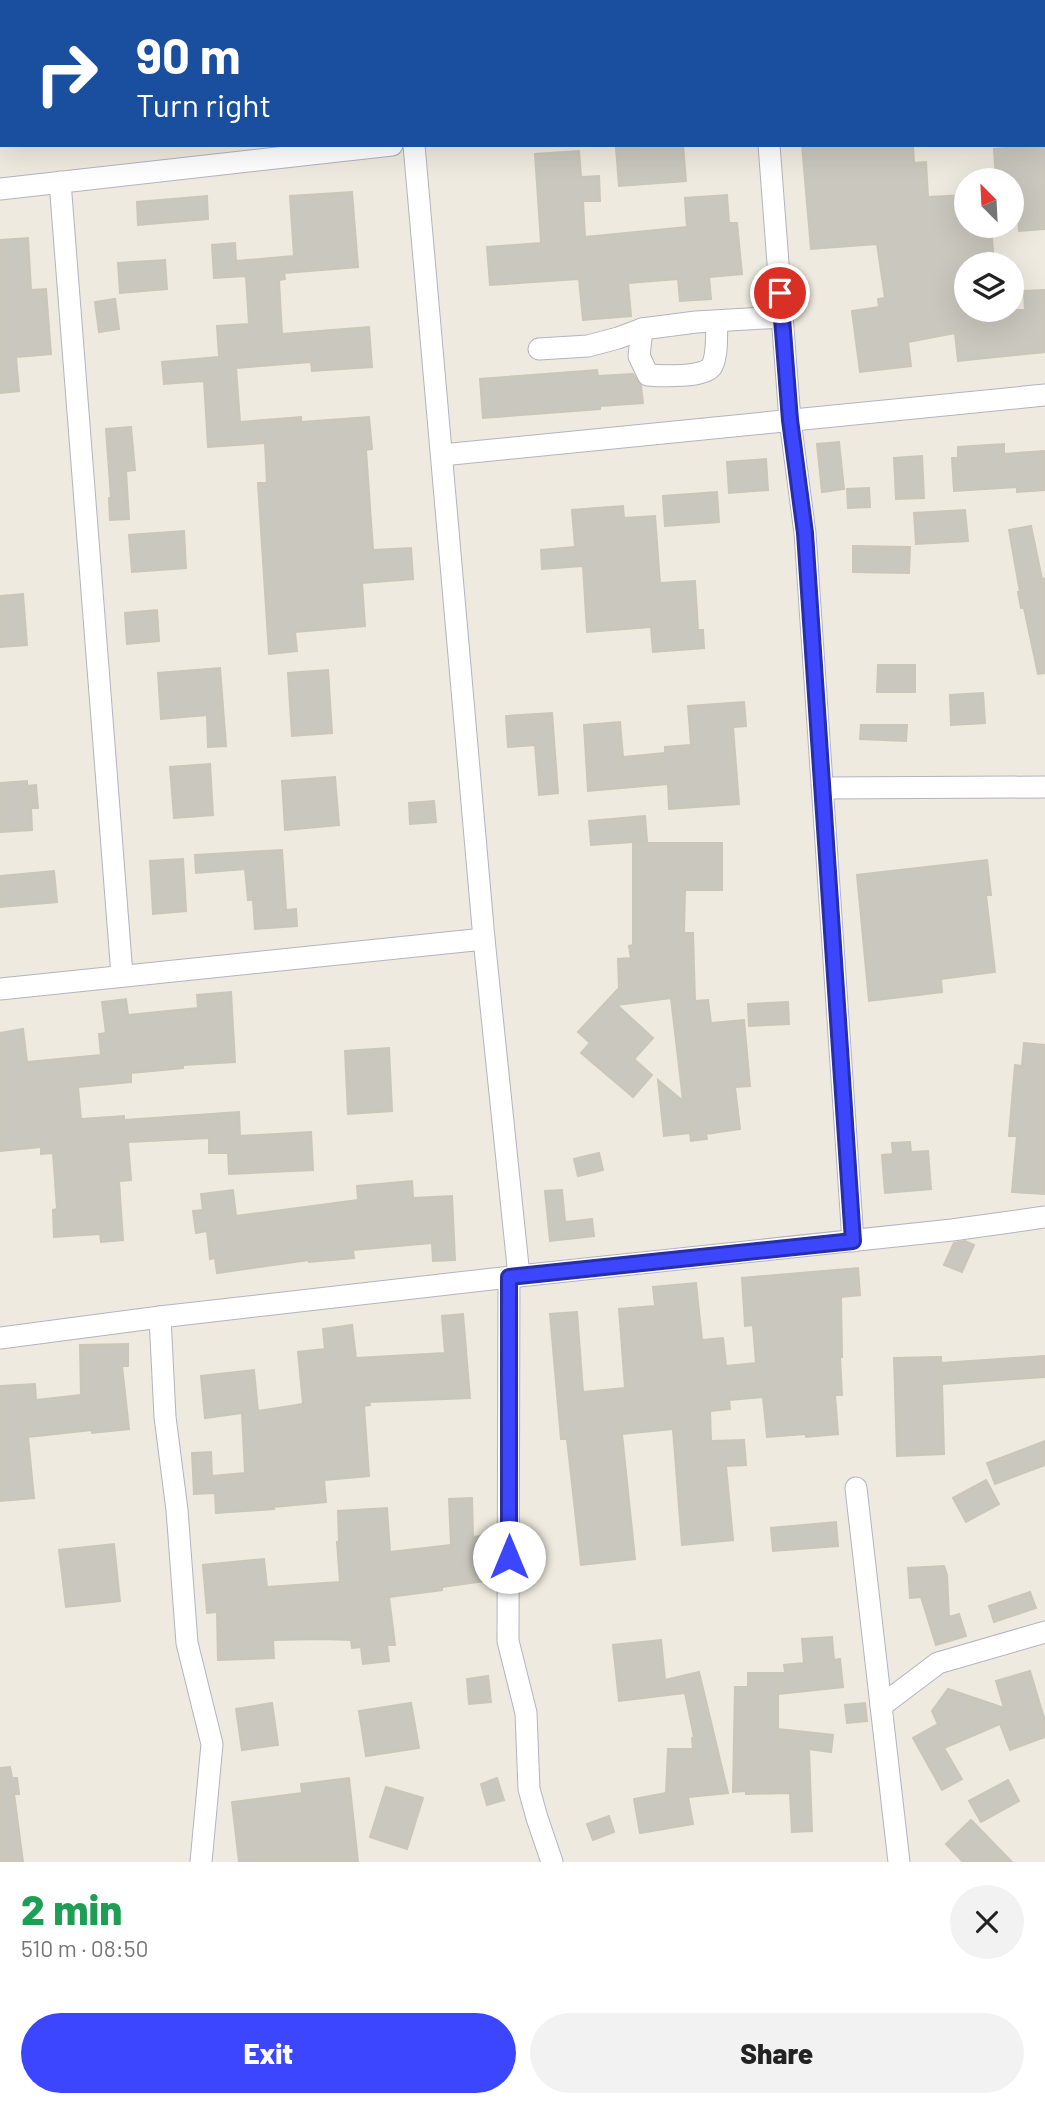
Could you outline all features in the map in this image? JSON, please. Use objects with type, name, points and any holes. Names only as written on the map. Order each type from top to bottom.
[{"type":"street","points":[[0,189],[373,147]]},
{"type":"street","points":[[414,147],[514,1277],[508,1641],[526,1713],[529,1789],[552,1862]]},
{"type":"street","points":[[769,147],[790,420],[805,533],[853,1241]]},
{"type":"street","points":[[61,182],[122,975]]},
{"type":"street","points":[[539,349],[588,346],[642,329],[696,322],[782,317]]},
{"type":"street","points":[[642,329],[639,356],[648,375],[692,374],[708,371],[712,365],[717,322]]},
{"type":"street","points":[[442,455],[1045,395]]},
{"type":"street","points":[[823,788],[1045,788]]},
{"type":"street","points":[[0,989],[484,939]]},
{"type":"street","points":[[0,1338],[160,1317],[952,1230],[1045,1217]]},
{"type":"street","points":[[160,1317],[165,1417],[177,1510],[187,1643],[212,1744],[201,1862]]},
{"type":"street","points":[[856,1488],[899,1862]]},
{"type":"street","points":[[881,1706],[938,1663],[1045,1632]]},
{"type":"building","points":[[683,147],[686,181],[619,186],[616,148]]},
{"type":"building","points":[[802,147],[913,147],[914,163],[926,162],[928,197],[954,196],[954,238],[992,238],[993,252],[954,252],[954,322],[1024,322],[1024,291],[1045,290],[1045,352],[958,361],[955,333],[908,342],[911,366],[860,372],[852,311],[879,307],[878,299],[885,298],[877,244],[811,249]]},
{"type":"building","points":[[1045,147],[1045,229],[1024,231],[1024,168],[995,168],[994,149]]},
{"type":"building","points":[[579,151],[581,177],[599,176],[600,201],[583,201],[585,237],[687,227],[685,198],[727,195],[729,223],[737,223],[742,274],[709,277],[711,299],[680,301],[678,279],[628,283],[631,316],[583,320],[579,279],[490,285],[487,247],[541,243],[535,154]]},
{"type":"building","points":[[352,192],[358,267],[284,273],[285,279],[279,280],[282,334],[369,327],[372,367],[312,371],[311,362],[236,368],[240,422],[301,417],[301,422],[369,417],[372,449],[366,450],[373,550],[411,548],[413,579],[362,583],[365,626],[295,632],[297,651],[269,654],[258,483],[267,483],[265,443],[208,447],[204,381],[164,384],[162,362],[219,357],[217,326],[249,324],[246,276],[214,278],[212,245],[235,243],[236,261],[294,256],[290,196]]},
{"type":"building","points":[[207,196],[208,219],[138,225],[137,202]]},
{"type":"building","points":[[28,238],[31,290],[46,289],[51,354],[16,357],[19,391],[0,393],[0,240]]},
{"type":"building","points":[[165,260],[167,289],[120,293],[118,263]]},
{"type":"building","points":[[115,299],[119,329],[99,332],[95,302]]},
{"type":"building","points":[[597,370],[598,376],[633,374],[641,386],[643,403],[483,418],[480,379]]},
{"type":"building","points":[[131,427],[135,470],[126,471],[129,519],[110,520],[106,429]]},
{"type":"building","points":[[839,442],[844,489],[822,492],[817,444]]},
{"type":"building","points":[[1004,444],[1004,454],[1045,451],[1045,490],[1017,492],[1017,487],[954,491],[952,458],[958,458],[958,447]]},
{"type":"building","points":[[922,456],[924,498],[896,499],[894,458]]},
{"type":"building","points":[[766,459],[768,490],[729,493],[727,462]]},
{"type":"building","points":[[869,488],[870,507],[848,508],[847,489]]},
{"type":"building","points":[[717,492],[719,522],[665,526],[663,496]]},
{"type":"building","points":[[623,506],[624,518],[655,516],[660,583],[695,581],[698,630],[703,630],[704,648],[653,652],[651,627],[587,632],[583,566],[542,569],[541,550],[575,547],[572,510]]},
{"type":"building","points":[[965,510],[968,541],[916,544],[914,513]]},
{"type":"building","points":[[1031,526],[1042,579],[1045,578],[1045,673],[1038,674],[1024,608],[1021,608],[1009,530]]},
{"type":"building","points":[[184,531],[186,568],[132,572],[129,535]]},
{"type":"building","points":[[853,546],[910,547],[909,573],[853,572]]},
{"type":"building","points":[[23,594],[27,645],[0,647],[0,596]]},
{"type":"building","points":[[157,610],[159,641],[127,644],[125,613]]},
{"type":"building","points":[[878,665],[915,665],[915,692],[877,692]]},
{"type":"building","points":[[220,668],[226,746],[208,747],[207,715],[161,719],[158,673]]},
{"type":"building","points":[[328,670],[332,733],[292,736],[288,673]]},
{"type":"building","points":[[983,693],[985,723],[951,725],[950,695]]},
{"type":"building","points":[[744,702],[746,726],[733,727],[739,804],[669,809],[668,784],[588,791],[584,725],[620,722],[623,757],[665,753],[665,747],[691,745],[688,706]]},
{"type":"building","points":[[552,713],[558,793],[539,795],[535,745],[508,747],[506,716]]},
{"type":"building","points":[[861,725],[907,725],[906,741],[860,739]]},
{"type":"building","points":[[210,764],[213,815],[174,818],[170,767]]},
{"type":"building","points":[[335,777],[339,825],[285,830],[282,781]]},
{"type":"building","points":[[27,781],[27,786],[36,785],[38,808],[31,808],[32,830],[0,832],[0,783]]},
{"type":"building","points":[[434,801],[436,822],[410,824],[409,803]]},
{"type":"building","points":[[645,816],[647,841],[591,845],[589,821]]},
{"type":"building","points":[[633,843],[722,843],[722,890],[685,890],[684,933],[693,933],[695,1001],[708,1000],[711,1023],[744,1020],[750,1086],[735,1087],[740,1129],[706,1134],[707,1139],[691,1141],[690,1133],[664,1136],[658,1080],[683,1101],[671,998],[617,1005],[653,1038],[634,1059],[652,1075],[633,1097],[581,1053],[590,1043],[578,1032],[619,988],[618,959],[631,958],[629,946],[633,945]]},
{"type":"building","points":[[282,850],[286,910],[296,909],[297,926],[255,929],[253,900],[248,900],[245,869],[196,873],[195,855]]},
{"type":"building","points":[[183,859],[186,911],[153,914],[150,861]]},
{"type":"building","points":[[987,860],[991,895],[986,895],[995,972],[941,979],[942,992],[869,1001],[857,875]]},
{"type":"building","points":[[54,871],[57,902],[0,907],[0,876]]},
{"type":"building","points":[[231,992],[235,1062],[183,1065],[183,1068],[131,1073],[131,1082],[78,1087],[81,1119],[124,1116],[124,1120],[239,1112],[240,1136],[311,1132],[313,1170],[229,1174],[228,1153],[209,1153],[209,1138],[128,1142],[131,1180],[119,1181],[123,1240],[101,1242],[100,1234],[54,1237],[53,1210],[57,1209],[53,1153],[41,1154],[41,1147],[0,1151],[0,1033],[23,1029],[27,1062],[101,1055],[99,1034],[106,1033],[102,1002],[126,999],[128,1015],[198,1008],[197,995]]},
{"type":"building","points":[[788,1002],[789,1024],[749,1026],[748,1004]]},
{"type":"building","points":[[1024,1043],[1045,1045],[1045,1194],[1012,1192],[1017,1136],[1009,1136],[1015,1065],[1022,1066]]},
{"type":"building","points":[[389,1048],[392,1111],[348,1114],[345,1051]]},
{"type":"building","points":[[910,1142],[911,1152],[928,1151],[931,1189],[885,1193],[882,1155],[893,1154],[892,1143]]},
{"type":"building","points":[[599,1153],[603,1170],[578,1176],[574,1159]]},
{"type":"building","points":[[412,1181],[413,1198],[452,1196],[455,1260],[433,1261],[432,1243],[353,1250],[354,1258],[309,1260],[217,1273],[215,1258],[210,1259],[207,1231],[196,1233],[193,1211],[203,1210],[201,1194],[233,1190],[236,1216],[358,1200],[357,1186]]},
{"type":"building","points":[[562,1190],[565,1222],[592,1219],[594,1236],[550,1241],[545,1191]]},
{"type":"building","points":[[965,1241],[974,1245],[962,1272],[944,1265],[954,1243]]},
{"type":"building","points":[[858,1268],[860,1295],[841,1297],[842,1395],[835,1395],[838,1434],[767,1437],[763,1397],[729,1400],[730,1409],[710,1411],[711,1441],[744,1440],[746,1465],[726,1466],[733,1540],[682,1545],[673,1429],[622,1434],[635,1559],[581,1565],[567,1439],[561,1439],[550,1314],[577,1312],[583,1392],[625,1388],[619,1309],[655,1306],[653,1287],[696,1283],[702,1340],[723,1338],[726,1366],[756,1363],[753,1325],[745,1326],[742,1278]]},
{"type":"building","points":[[463,1314],[470,1398],[369,1402],[370,1405],[364,1406],[369,1476],[324,1480],[326,1502],[273,1507],[274,1509],[216,1513],[215,1493],[194,1494],[192,1453],[211,1452],[212,1476],[245,1473],[242,1413],[205,1418],[201,1376],[254,1370],[258,1411],[303,1404],[298,1352],[325,1349],[323,1329],[352,1325],[356,1358],[445,1353],[442,1316]]},
{"type":"building","points":[[128,1344],[128,1366],[122,1366],[129,1429],[28,1437],[34,1498],[0,1501],[0,1386],[35,1384],[36,1400],[81,1395],[80,1345]]},
{"type":"building","points":[[1045,1356],[1045,1377],[942,1384],[944,1454],[897,1456],[894,1358],[941,1357],[941,1363]]},
{"type":"building","points":[[1045,1441],[1045,1465],[995,1484],[987,1463]]},
{"type":"building","points":[[986,1480],[999,1504],[966,1522],[953,1498]]},
{"type":"building","points":[[472,1498],[473,1537],[488,1535],[493,1580],[389,1597],[395,1645],[387,1645],[389,1661],[363,1664],[361,1647],[352,1648],[351,1640],[322,1639],[273,1640],[274,1658],[218,1660],[217,1612],[207,1613],[203,1565],[264,1559],[267,1587],[340,1582],[338,1511],[387,1508],[390,1552],[451,1545],[449,1499]]},
{"type":"building","points":[[836,1522],[838,1546],[773,1551],[771,1528]]},
{"type":"building","points":[[114,1544],[120,1601],[66,1607],[59,1550]]},
{"type":"building","points":[[944,1566],[947,1575],[949,1617],[959,1614],[966,1636],[936,1645],[921,1597],[910,1598],[908,1568]]},
{"type":"building","points":[[1030,1592],[1036,1608],[994,1622],[989,1606]]},
{"type":"building","points":[[832,1637],[834,1660],[840,1659],[843,1687],[778,1694],[778,1729],[833,1735],[831,1752],[809,1749],[812,1831],[792,1832],[790,1793],[733,1792],[735,1687],[748,1687],[748,1673],[785,1673],[784,1665],[804,1663],[802,1639]]},
{"type":"building","points":[[661,1640],[665,1680],[699,1672],[728,1793],[688,1797],[693,1824],[640,1833],[634,1799],[666,1793],[668,1749],[693,1749],[694,1737],[685,1693],[619,1701],[613,1645]]},
{"type":"building","points":[[1030,1671],[1045,1721],[1045,1737],[1010,1750],[1000,1724],[944,1748],[962,1779],[942,1790],[913,1738],[938,1724],[932,1711],[948,1689],[1004,1708],[996,1681]]},
{"type":"building","points":[[488,1676],[491,1702],[469,1704],[467,1679]]},
{"type":"building","points":[[272,1703],[278,1745],[242,1750],[236,1709]]},
{"type":"building","points":[[411,1703],[419,1748],[366,1756],[359,1711]]},
{"type":"building","points":[[865,1703],[867,1721],[847,1723],[845,1705]]},
{"type":"building","points":[[10,1767],[12,1778],[17,1778],[19,1794],[14,1794],[23,1862],[0,1862],[0,1768]]},
{"type":"building","points":[[349,1778],[358,1862],[239,1862],[232,1802],[302,1793],[301,1784]]},
{"type":"building","points":[[497,1778],[504,1800],[487,1805],[481,1784]]},
{"type":"building","points":[[1008,1780],[1019,1801],[981,1822],[969,1801]]},
{"type":"building","points":[[386,1787],[423,1798],[407,1849],[370,1837]]},
{"type":"building","points":[[609,1816],[614,1832],[593,1840],[587,1824]]},
{"type":"building","points":[[971,1820],[1012,1862],[963,1862],[946,1844]]},
{"type":"route","points":[[509,1557],[509,1277],[853,1241],[805,533],[790,420],[780,293]]}]
